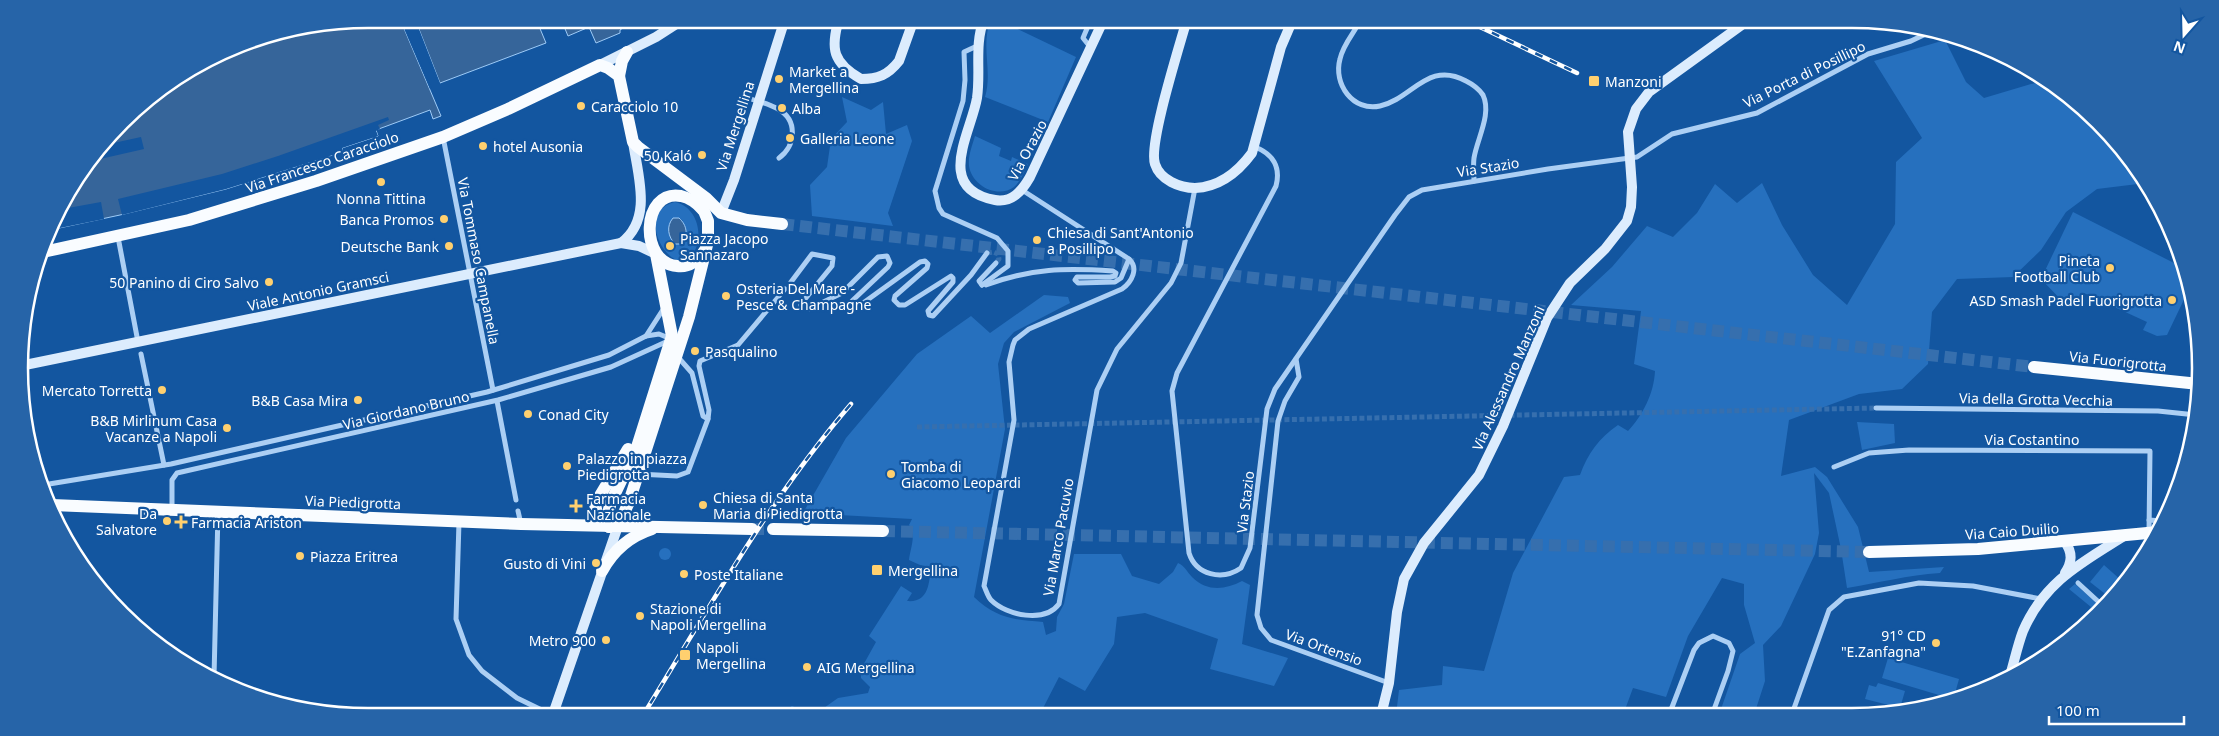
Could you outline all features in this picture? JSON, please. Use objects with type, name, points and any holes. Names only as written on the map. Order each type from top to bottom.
[{"type":"main road","points":[[627,52],[622,61],[619,76],[633,142],[696,190],[721,213],[747,220],[782,224]]},
{"type":"main road","points":[[604,67],[619,76]]},
{"type":"main road","name":"Via Francesco Caracciolo","points":[[49,251],[118,237],[239,206],[443,137],[604,67]]},
{"type":"main road","points":[[614,526],[609,510],[618,484],[637,447],[674,347],[667,303],[656,254],[650,238],[651,216],[660,202],[667,197],[696,190]]},
{"type":"main road","points":[[614,526],[632,494],[674,347],[708,242],[709,227],[696,190]]},
{"type":"main road","points":[[675,195],[691,199],[704,212]]},
{"type":"main road","name":"Via Mergellina","points":[[708,242],[721,213]]},
{"type":"main road","points":[[656,254],[664,262],[671,265],[687,266],[700,257],[708,242]]},
{"type":"main road","name":"Via Fuorigrotta","points":[[2034,367],[2191,383]]},
{"type":"main road","points":[[614,526],[596,514],[595,502],[648,414]]},
{"type":"main road","points":[[618,484],[627,483],[632,494]]},
{"type":"main road","name":"Via Piedigrotta","points":[[56,505],[459,522],[752,529]]},
{"type":"main road","points":[[602,571],[609,560],[624,544],[641,533],[664,526]]},
{"type":"main road","points":[[773,529],[883,531]]},
{"type":"main road","name":"Via Caio Duilio","points":[[1868,552],[1969,549],[2065,542],[2149,533]]},
{"type":"street","name":"Via Francesco Caracciolo","points":[[604,67],[670,28]]},
{"type":"street","name":"Via Mergellina","points":[[721,213],[755,100],[782,28]]},
{"type":"street","points":[[836,28],[834,37],[834,51],[838,60],[847,71],[861,79],[873,79],[884,76],[899,62],[911,28]]},
{"type":"street","name":"Via Orazio","points":[[982,28],[977,46],[977,99],[960,155],[962,174],[972,190],[988,199],[1007,200],[1022,190],[1036,166],[1100,28]]},
{"type":"street","points":[[1087,28],[1083,38],[1091,48]]},
{"type":"street","points":[[1185,28],[1158,130],[1154,161],[1159,172],[1166,179],[1174,184],[1195,188],[1223,181],[1232,176],[1243,166],[1255,147],[1281,47],[1289,28]]},
{"type":"street","points":[[1357,28],[1339,61],[1339,75],[1342,87],[1352,101],[1368,108],[1381,106],[1394,101],[1428,78],[1440,75],[1463,79],[1474,85],[1482,94],[1485,114],[1474,158],[1474,181]]},
{"type":"street","name":"Via Alessandro Manzoni","points":[[1383,708],[1389,683],[1397,612],[1404,579],[1424,543],[1479,475],[1506,418],[1547,318],[1570,283],[1605,249],[1627,221],[1631,200],[1628,132],[1630,122],[1641,100],[1738,28]]},
{"type":"street","name":"Via Porta di Posillipo","points":[[1629,158],[1638,157],[1672,134],[1757,113],[1868,54],[1911,41],[1923,35]]},
{"type":"street","points":[[977,46],[964,52],[965,80],[963,101],[935,187],[935,194],[943,214],[1002,241],[1008,251],[1008,264],[982,285]]},
{"type":"street","points":[[755,100],[778,109],[786,115],[791,126],[793,135],[791,145],[787,152],[779,158]]},
{"type":"street","name":"Via Tommaso Campanella","points":[[443,137],[493,390]]},
{"type":"street","points":[[621,243],[636,226],[642,208],[633,142]]},
{"type":"street","name":"Via Stazio","points":[[1255,147],[1267,153],[1276,164],[1278,172],[1276,186],[1177,373],[1172,391],[1189,553],[1192,562],[1206,573],[1217,575],[1228,575],[1241,568],[1246,560],[1253,535],[1267,410],[1276,388],[1405,201],[1414,193],[1422,190],[1629,158]]},
{"type":"street","name":"Via Marco Pacuvio","points":[[1129,259],[1134,268],[1133,275],[1127,286],[1029,329],[1015,340],[1010,354],[1014,420],[984,586],[990,600],[1001,607],[1020,614],[1035,616],[1048,614],[1059,604],[1097,390],[1118,348],[1171,283],[1181,263],[1195,188]]},
{"type":"street","points":[[982,285],[1025,272],[1074,269],[1113,271],[1116,273],[1110,278],[1077,277],[1075,280],[1078,284],[1116,282],[1122,278],[1129,259],[1022,190]]},
{"type":"street","points":[[118,237],[138,342]]},
{"type":"street","points":[[621,243],[636,245],[656,254]]},
{"type":"street","name":"Viale Antonio Gramsci","points":[[28,364],[621,243]]},
{"type":"street","points":[[791,282],[812,254],[832,258],[832,266],[801,304],[802,308],[808,309],[842,293],[878,257],[884,254],[890,262],[888,268],[852,301],[853,305],[859,306],[924,261],[928,264],[927,268],[897,295],[894,300],[899,306],[905,305],[950,276],[954,278],[952,282],[928,311],[929,315],[933,316],[972,275],[987,253]]},
{"type":"street","points":[[982,285],[979,283],[979,280],[996,264]]},
{"type":"street","points":[[637,474],[677,476],[688,472],[708,419],[709,410],[699,362],[702,359],[728,351],[738,345],[785,289]]},
{"type":"street","points":[[646,336],[667,303]]},
{"type":"street","points":[[48,484],[164,465],[493,390],[609,355],[646,336],[659,334],[674,347],[690,369],[702,416],[708,419]]},
{"type":"street","name":"Via Giordano Bruno","points":[[172,510],[172,480],[177,473],[497,401],[674,347]]},
{"type":"street","points":[[141,354],[164,465]]},
{"type":"street","name":"Via Ortensio","points":[[1296,360],[1299,377],[1285,401],[1278,422],[1257,615],[1261,628],[1271,640],[1389,683]]},
{"type":"street","points":[[497,401],[516,500]]},
{"type":"street","name":"Via della Grotta Vecchia","points":[[1876,408],[2158,411],[2189,413]]},
{"type":"street","name":"Via Costantino","points":[[1834,467],[1869,453],[1909,450],[2150,451],[2149,520],[2152,528]]},
{"type":"street","points":[[518,511],[521,524]]},
{"type":"street","points":[[214,671],[218,512]]},
{"type":"street","points":[[2149,520],[2155,521]]},
{"type":"street","points":[[459,522],[456,619],[469,655],[482,671],[516,698],[537,708]]},
{"type":"street","points":[[556,708],[602,571],[614,526]]},
{"type":"street","points":[[2017,665],[2023,633],[2041,599],[2064,574],[2124,536]]},
{"type":"street","points":[[2064,574],[2072,558],[2065,542]]},
{"type":"street","points":[[1794,708],[1829,610],[1844,597],[1919,583],[1973,586],[2041,599]]},
{"type":"street","points":[[2078,584],[2099,602]]},
{"type":"street","points":[[1673,708],[1694,650],[1699,643],[1713,636],[1729,643],[1733,651],[1715,708]]},
{"type":"shaded area","points":[[346,28],[404,28],[441,116],[433,119],[430,110],[376,130],[378,136],[342,148],[342,152],[226,189],[58,228],[85,179],[112,143],[143,112],[179,85],[238,53],[280,39],[324,30]]},
{"type":"shaded area","points":[[419,28],[540,28],[546,43],[440,83]]},
{"type":"shaded area","points":[[565,28],[587,28],[568,36]]},
{"type":"shaded area","points":[[589,28],[623,28],[620,30],[620,33],[596,43]]},
{"type":"shaded area","points":[[1016,28],[1076,57],[1048,122],[985,97],[988,77],[986,48],[988,29]]},
{"type":"shaded area","points":[[1943,40],[1946,41],[1966,82],[1984,98],[2037,83],[2076,112],[2092,127],[2107,143],[2137,184],[2097,189],[2066,212],[2041,250],[2013,277],[1957,279],[1932,312],[1928,364],[1902,389],[1859,394],[1789,420],[1781,476],[1815,467],[1827,477],[1858,527],[1869,572],[1944,567],[1940,573],[1905,577],[1847,588],[1829,493],[1814,473],[1819,533],[1815,554],[1781,626],[1763,645],[1765,681],[1756,708],[1721,708],[1740,654],[1755,643],[1744,605],[1744,584],[1722,578],[1688,636],[1666,697],[1633,688],[1626,708],[1397,708],[1399,690],[1442,685],[1443,666],[1484,671],[1513,573],[1564,477],[1580,475],[1591,453],[1605,435],[1618,425],[1628,431],[1647,403],[1655,371],[1634,364],[1641,311],[1571,305],[1612,267],[1647,226],[1673,237],[1697,213],[1715,184],[1737,203],[1762,183],[1782,225],[1813,275],[1847,305],[1895,224],[1896,162],[1922,138],[1874,61]]},
{"type":"shaded area","points":[[842,97],[871,110],[883,102],[886,134],[907,125],[912,141],[888,213],[893,226],[812,216],[810,185],[827,167],[831,139],[847,122]]},
{"type":"shaded area","points":[[975,136],[1001,148],[999,156],[1011,161],[1012,157],[1028,164],[1014,187],[1001,192],[994,191],[980,185],[975,179],[971,173],[969,162]]},
{"type":"shaded area","points":[[675,202],[682,204],[692,213],[697,225],[698,238],[697,245],[689,258],[680,261],[670,256],[662,246],[657,234],[656,220],[662,209]],"holes":[[[679,218],[683,221],[681,244],[675,244]]]},
{"type":"shaded area","name":"Pineta Football Club","points":[[2073,212],[2174,263],[2184,299],[2167,335],[2157,336],[2143,330],[2147,322],[2084,293],[2068,307],[2041,279]]},
{"type":"shaded area","points":[[673,218],[679,218],[685,227],[686,234],[681,244],[675,244],[669,235],[669,224]]},
{"type":"shaded area","points":[[1044,295],[1068,297],[1070,303],[1014,332],[1004,343],[998,364],[1005,429],[974,597],[998,614],[1006,617],[1043,622],[1046,635],[1056,631],[1057,617],[1064,604],[1074,554],[1121,554],[1132,576],[1159,584],[1173,572],[1178,563],[1198,582],[1210,587],[1223,588],[1242,581],[1250,585],[1242,644],[1288,658],[1274,686],[1210,669],[1218,639],[1145,613],[1117,617],[1114,644],[1085,691],[1059,677],[1043,708],[824,708],[838,698],[868,693],[870,687],[861,678],[861,669],[876,642],[869,636],[901,586],[912,593],[907,601],[920,599],[924,595],[927,591],[931,567],[909,560],[913,533],[909,525],[912,519],[803,513],[846,438],[917,354],[971,316],[990,333]]},
{"type":"shaded area","points":[[1857,422],[1894,424],[1895,443],[1862,450]]},
{"type":"shaded area","points":[[663,548],[667,548],[671,554],[667,560],[663,560],[659,556],[659,552]]},
{"type":"shaded area","points":[[2104,565],[2119,578],[2106,594],[2090,582]]},
{"type":"shaded area","points":[[2075,584],[2097,604],[2079,621],[2091,607],[2069,589]]},
{"type":"shaded area","points":[[1888,658],[1959,679],[1956,691],[1942,696],[1882,678]]},
{"type":"shaded area","points":[[1878,683],[1905,691],[1901,705],[1893,706],[1865,699],[1869,685],[1876,687]]},
{"type":"pier","points":[[404,28],[406,28],[432,88],[430,89]]},
{"type":"pier","points":[[416,28],[419,28],[440,83],[438,84]]},
{"type":"pier","points":[[388,117],[389,120],[378,125],[380,129],[376,131],[378,136],[342,148],[342,152],[226,189],[122,215],[118,199],[222,174]]},
{"type":"pier","points":[[141,137],[144,149],[99,159],[112,143]]},
{"type":"pier","points":[[101,202],[104,219],[58,228],[68,208]]},
{"type":"tunnel","points":[[782,224],[2034,367]]},
{"type":"tunnel","points":[[987,253],[993,252],[998,254],[999,259],[996,263]]},
{"type":"tunnel","points":[[917,427],[1876,408]]},
{"type":"tunnel","points":[[752,529],[773,529]]},
{"type":"tunnel","points":[[883,531],[1869,552]]},
{"type":"railway","points":[[1482,28],[1577,73]]},
{"type":"railway","points":[[648,708],[740,556],[766,517],[821,440],[851,404]]},
{"type":"place","name":"Market a Mergellina","points":[[779,79]]},
{"type":"place","name":"Manzoni","points":[[1594,81]]},
{"type":"place","name":"Caracciolo 10","points":[[581,106]]},
{"type":"place","name":"Alba","points":[[782,108]]},
{"type":"place","name":"Galleria Leone","points":[[790,138]]},
{"type":"place","name":"hotel Ausonia","points":[[483,146]]},
{"type":"place","name":"50 Kaló","points":[[702,155]]},
{"type":"place","name":"Nonna Tittina","points":[[381,182]]},
{"type":"place","name":"Banca Promos","points":[[444,219]]},
{"type":"place","name":"Chiesa di Sant'Antonio a Posillipo","points":[[1037,240]]},
{"type":"place","name":"Deutsche Bank","points":[[449,246]]},
{"type":"place","name":"Piazza Jacopo Sannazaro","points":[[670,246]]},
{"type":"place","name":"Pineta Football Club","points":[[2110,268]]},
{"type":"place","name":"50 Panino di Ciro Salvo","points":[[269,282]]},
{"type":"place","name":"Osteria Del Mare - Pesce & Champagne","points":[[726,296]]},
{"type":"place","name":"ASD Smash Padel Fuorigrotta","points":[[2172,300]]},
{"type":"place","name":"Pasqualino","points":[[695,351]]},
{"type":"place","name":"Mercato Torretta","points":[[162,390]]},
{"type":"place","name":"B&B Casa Mira","points":[[358,400]]},
{"type":"place","name":"Conad City","points":[[528,414]]},
{"type":"place","name":"B&B Mirlinum Casa Vacanze a Napoli","points":[[227,428]]},
{"type":"place","name":"Palazzo in piazza Piedigrotta","points":[[567,466]]},
{"type":"place","name":"Tomba di Giacomo Leopardi","points":[[891,474]]},
{"type":"place","name":"Chiesa di Santa Maria di Piedigrotta","points":[[703,505]]},
{"type":"place","name":"Farmacia Nazionale","points":[[576,506]]},
{"type":"place","name":"Da Salvatore","points":[[167,521]]},
{"type":"place","name":"Farmacia Ariston","points":[[181,522]]},
{"type":"place","name":"Piazza Eritrea","points":[[300,556]]},
{"type":"place","name":"Gusto di Vini","points":[[596,563]]},
{"type":"place","name":"Mergellina","points":[[877,570]]},
{"type":"place","name":"Poste Italiane","points":[[684,574]]},
{"type":"place","name":"Stazione di Napoli Mergellina","points":[[640,616]]},
{"type":"place","name":"Metro 900","points":[[606,640]]},
{"type":"place","name":"91° CD \"E.Zanfagna\"","points":[[1936,643]]},
{"type":"place","name":"Napoli Mergellina","points":[[685,655]]},
{"type":"place","name":"AIG Mergellina","points":[[807,667]]}]
